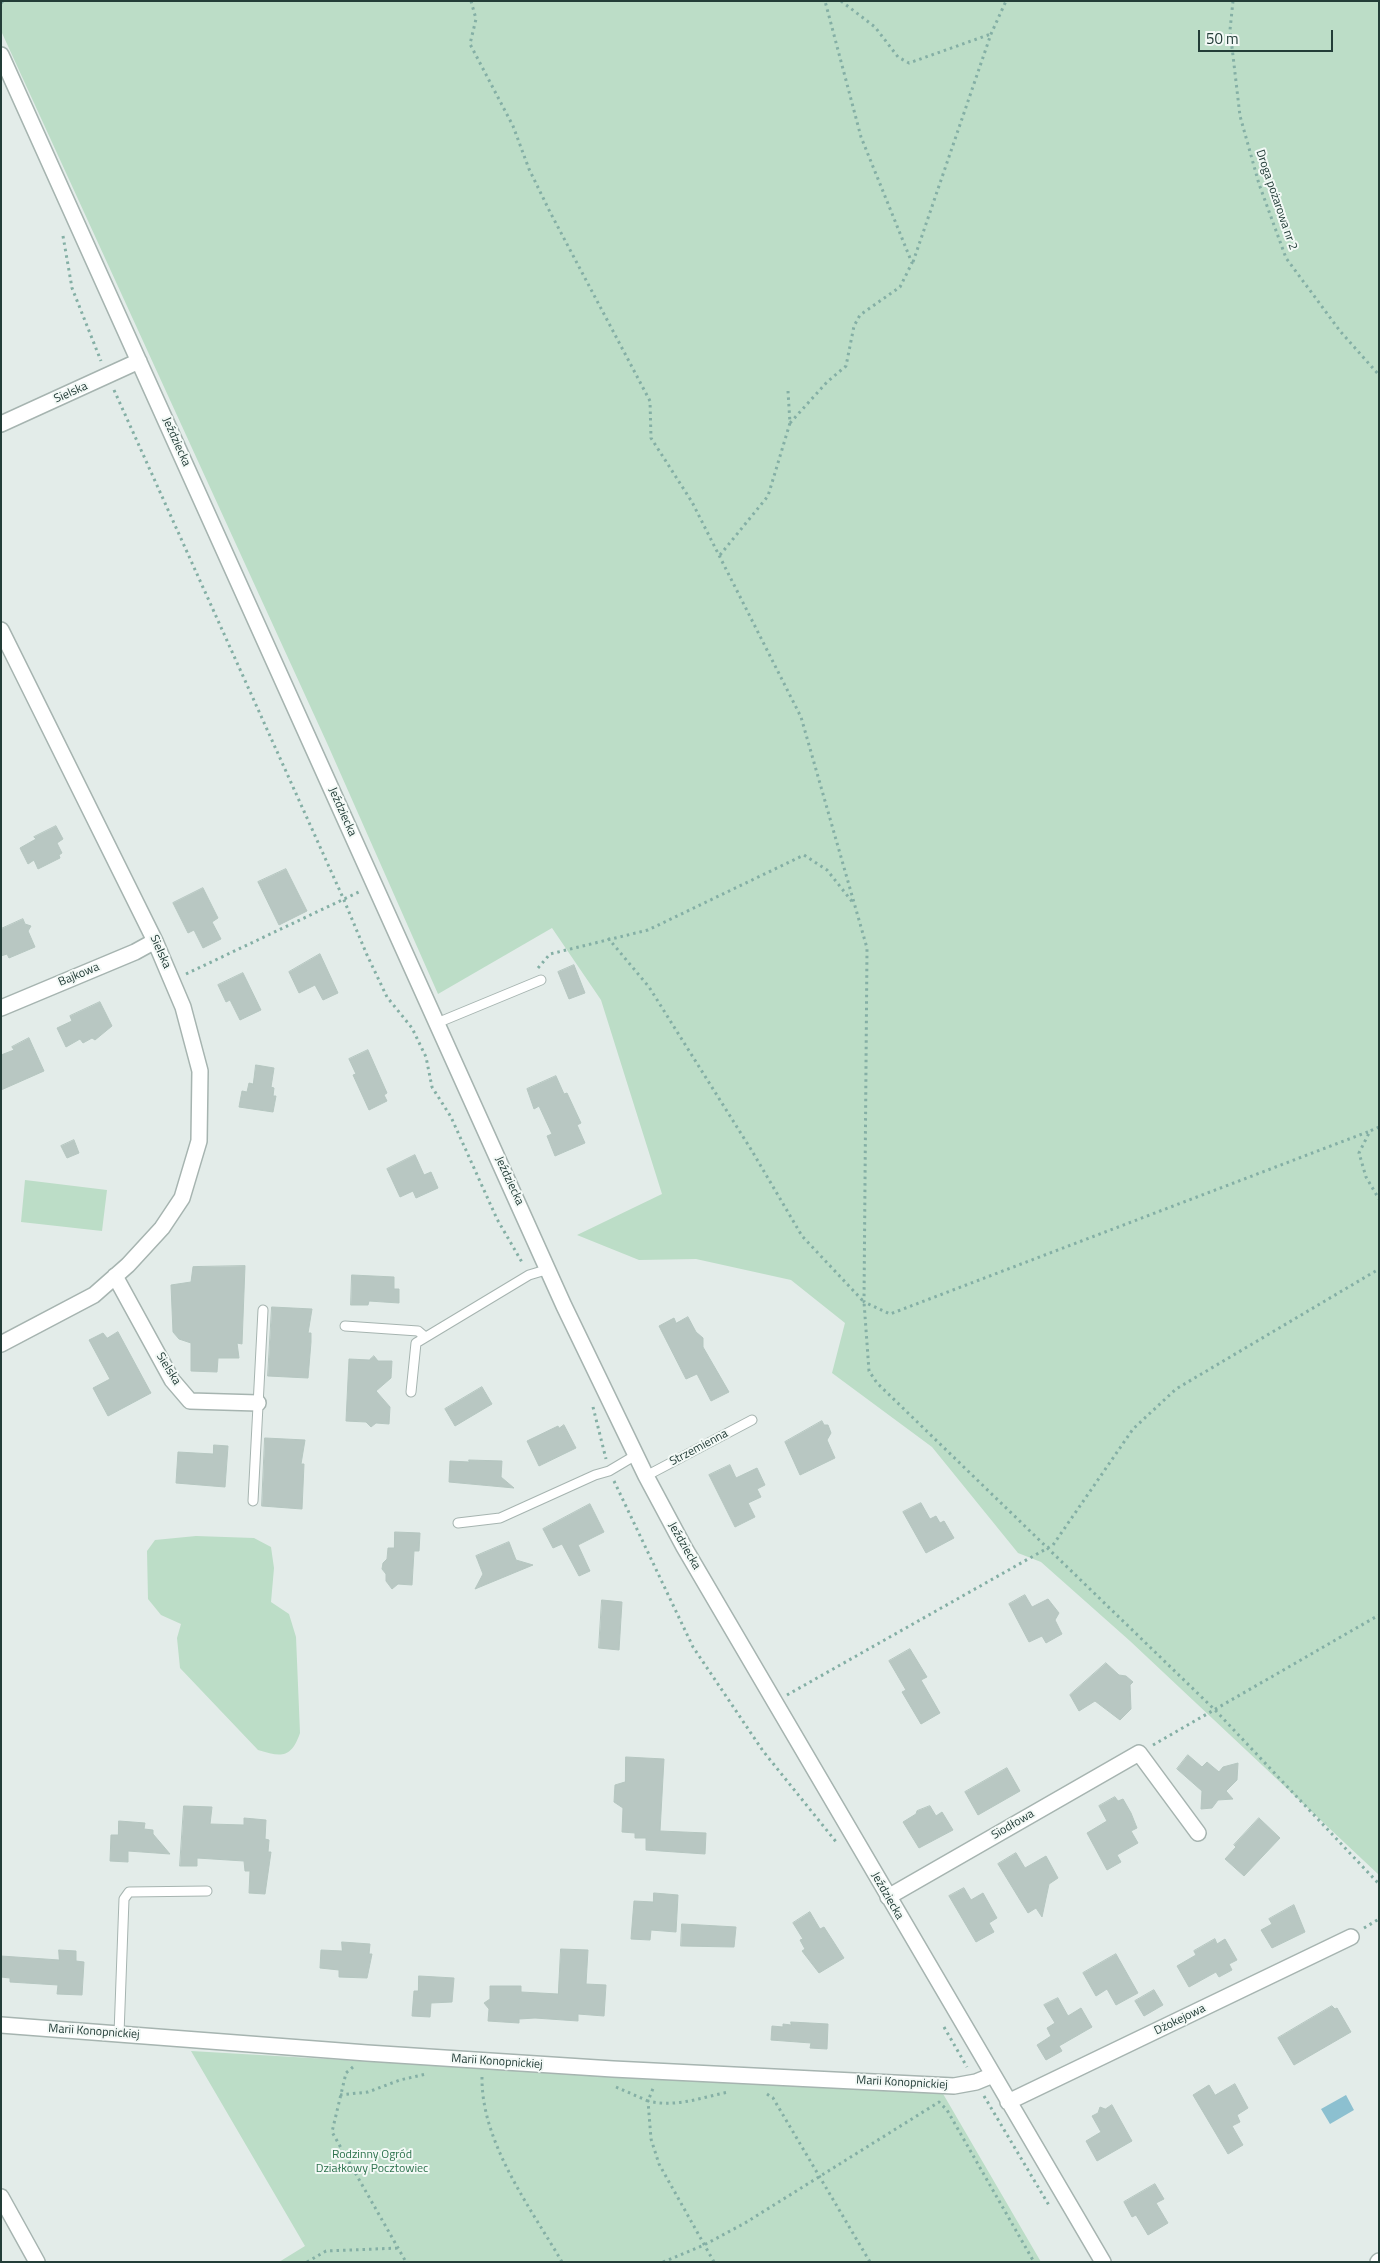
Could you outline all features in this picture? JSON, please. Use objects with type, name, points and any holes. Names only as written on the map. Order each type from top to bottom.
[{"type":"street","name":"Jeździecka","points":[[1,56],[549,1269],[564,1306],[646,1476],[684,1547],[776,1701],[888,1898],[1102,2262]]},
{"type":"street","name":"Sielska","points":[[1,424],[140,361]]},
{"type":"street","name":"Sielska","points":[[1,630],[155,940],[183,1007],[200,1071],[199,1141],[182,1198],[162,1228],[94,1295],[1,1344]]},
{"type":"street","name":"Bajkowa","points":[[1,1008],[135,952],[155,940]]},
{"type":"street","name":"Sielska","points":[[115,1276],[172,1380],[190,1400],[258,1403]]},
{"type":"street","name":"Siodłowa","points":[[888,1898],[1139,1752]]},
{"type":"street","points":[[1139,1752],[1198,1833]]},
{"type":"street","name":"Dżokejowa","points":[[1008,2102],[1351,1937]]},
{"type":"street","name":"Marii Konopnickiej","points":[[1,2025],[367,2053],[659,2071],[954,2086],[976,2082],[993,2075]]},
{"type":"street","points":[[1,2197],[38,2262]]},
{"type":"lane","points":[[437,1023],[541,980]]},
{"type":"lane","points":[[411,1392],[416,1343],[529,1275],[549,1269]]},
{"type":"lane","points":[[253,1501],[264,1310]]},
{"type":"lane","points":[[345,1326],[418,1331],[425,1337]]},
{"type":"lane","name":"Strzemienna","points":[[646,1476],[752,1420]]},
{"type":"lane","points":[[458,1523],[500,1518],[595,1475],[609,1471],[636,1455]]},
{"type":"lane","points":[[119,2034],[124,1899],[129,1892],[206,1891]]},
{"type":"path","points":[[471,1],[476,19],[470,44],[513,126],[529,169],[550,212],[650,401],[651,438],[692,502],[801,717],[856,906],[868,948],[864,1302],[869,1371],[877,1383],[1216,1711],[1379,1884]]},
{"type":"path","points":[[824,1],[861,137],[912,263]]},
{"type":"path","points":[[842,1],[875,27],[898,57],[909,63],[991,34]]},
{"type":"path","points":[[790,423],[827,382],[846,366],[854,326],[860,315],[900,287],[912,263],[991,34],[1006,1]]},
{"type":"path","name":"Droga pożarowa nr 2","points":[[1233,1],[1230,30],[1240,116],[1259,184],[1286,258],[1340,331],[1379,375]]},
{"type":"path","points":[[720,555],[768,496],[790,423],[788,391]]},
{"type":"path","points":[[520,989],[550,954],[608,938],[648,930],[804,855],[827,870],[856,906]]},
{"type":"path","points":[[172,980],[344,900],[374,884]]},
{"type":"path","points":[[608,938],[649,987],[752,1151],[802,1236],[864,1302],[890,1314],[1379,1127]]},
{"type":"path","points":[[1370,1131],[1358,1153],[1366,1177],[1379,1199]]},
{"type":"path","points":[[776,1701],[1053,1545],[1133,1429],[1176,1389],[1379,1269]]},
{"type":"path","points":[[1139,1752],[1216,1711],[1379,1616]]},
{"type":"path","points":[[367,2053],[346,2073],[332,2132],[406,2262]]},
{"type":"path","points":[[659,2071],[648,2101],[651,2139],[658,2164],[714,2262]]},
{"type":"path","points":[[340,2095],[368,2092],[400,2080],[427,2074]]},
{"type":"path","points":[[473,2074],[492,2074]]},
{"type":"path","points":[[482,2074],[482,2098],[502,2161],[562,2262]]},
{"type":"path","points":[[607,2084],[648,2101],[676,2104],[736,2091]]},
{"type":"path","points":[[761,2091],[773,2098],[870,2262]]},
{"type":"path","points":[[663,2262],[704,2245],[745,2223],[939,2102],[947,2110],[1034,2262]]},
{"type":"path","points":[[307,2262],[326,2251],[399,2248]]},
{"type":"green space","points":[[1,1],[1379,1],[1379,1875],[1130,1641],[1041,1562],[1018,1553],[932,1447],[832,1373],[845,1323],[791,1280],[696,1259],[639,1260],[577,1235],[662,1194],[601,1000],[552,928],[438,994],[327,743],[2,33]]},
{"type":"green space","points":[[25,1180],[107,1190],[102,1231],[21,1222]]},
{"type":"green space","points":[[196,1536],[254,1538],[271,1547],[274,1568],[271,1602],[289,1614],[296,1637],[300,1733],[289,1752],[279,1755],[258,1750],[180,1668],[177,1638],[181,1624],[161,1615],[148,1599],[147,1551],[155,1540]]},
{"type":"green space","name":"Rodzinny Ogród Działkowy Pocztowiec","points":[[191,2051],[652,2078],[942,2092],[1041,2262],[279,2262],[305,2246]]},
{"type":"water","points":[[1346,2095],[1354,2110],[1330,2124],[1321,2109]]},
{"type":"building","points":[[56,826],[63,839],[57,843],[62,853],[59,855],[60,858],[38,869],[34,860],[28,864],[20,848],[36,839],[34,837]]},
{"type":"building","points":[[286,869],[307,911],[279,925],[258,882]]},
{"type":"building","points":[[203,888],[218,918],[212,922],[221,939],[203,948],[194,930],[188,933],[173,903]]},
{"type":"building","points":[[23,919],[25,924],[31,926],[28,931],[35,947],[9,958],[7,954],[1,956],[1,929]]},
{"type":"building","points":[[320,954],[338,993],[323,1000],[315,985],[299,993],[289,972]]},
{"type":"building","points":[[574,965],[585,993],[569,999],[558,972]]},
{"type":"building","points":[[243,973],[261,1010],[240,1020],[230,1000],[226,1002],[218,985]]},
{"type":"building","points":[[100,1002],[112,1026],[95,1040],[92,1038],[83,1043],[80,1039],[66,1047],[57,1028],[72,1021],[70,1016]]},
{"type":"building","points":[[29,1038],[44,1071],[1,1090],[1,1055],[14,1050],[12,1047]]},
{"type":"building","points":[[368,1050],[387,1093],[384,1095],[387,1101],[369,1110],[353,1075],[356,1074],[349,1059]]},
{"type":"building","points":[[256,1065],[274,1068],[271,1087],[274,1088],[273,1096],[276,1096],[273,1112],[239,1107],[242,1091],[247,1092],[249,1083],[253,1084]]},
{"type":"building","points":[[556,1076],[564,1094],[567,1093],[581,1123],[577,1125],[585,1143],[555,1156],[547,1136],[552,1134],[539,1106],[534,1109],[527,1089]]},
{"type":"building","points":[[74,1140],[79,1153],[67,1158],[61,1146]]},
{"type":"building","points":[[415,1155],[424,1175],[431,1172],[438,1188],[416,1198],[413,1191],[400,1197],[387,1169]]},
{"type":"building","points":[[245,1266],[242,1344],[237,1343],[239,1358],[218,1358],[217,1372],[191,1371],[191,1343],[179,1339],[173,1332],[171,1285],[191,1282],[193,1267]]},
{"type":"building","points":[[352,1275],[394,1277],[394,1289],[399,1289],[399,1303],[369,1301],[368,1305],[351,1305]]},
{"type":"building","points":[[272,1307],[312,1309],[308,1333],[311,1333],[311,1342],[308,1378],[268,1376]]},
{"type":"building","points":[[688,1317],[696,1332],[703,1338],[703,1347],[729,1392],[711,1401],[697,1374],[686,1379],[659,1326],[674,1318],[676,1323]]},
{"type":"building","points":[[118,1332],[151,1393],[108,1416],[93,1388],[110,1379],[89,1340],[103,1333],[107,1338]]},
{"type":"building","points":[[374,1356],[378,1361],[392,1361],[391,1378],[376,1391],[390,1407],[389,1424],[376,1423],[371,1427],[366,1422],[346,1421],[349,1359],[369,1360]]},
{"type":"building","points":[[482,1387],[492,1404],[455,1426],[445,1409]]},
{"type":"building","points":[[822,1421],[824,1425],[828,1425],[831,1433],[827,1440],[835,1458],[800,1475],[785,1442]]},
{"type":"building","points":[[564,1425],[576,1448],[539,1466],[527,1441]]},
{"type":"building","points":[[265,1438],[305,1440],[301,1464],[304,1464],[302,1509],[262,1506]]},
{"type":"building","points":[[214,1445],[228,1446],[225,1487],[176,1483],[178,1452],[213,1454]]},
{"type":"building","points":[[469,1460],[502,1461],[501,1477],[514,1488],[449,1482],[450,1461],[469,1462]]},
{"type":"building","points":[[730,1465],[736,1478],[757,1468],[765,1485],[757,1489],[761,1497],[748,1503],[755,1517],[735,1527],[709,1475]]},
{"type":"building","points":[[921,1503],[930,1519],[936,1516],[940,1523],[944,1521],[954,1538],[926,1553],[903,1512]]},
{"type":"building","points":[[590,1504],[604,1532],[578,1545],[590,1571],[579,1576],[562,1544],[553,1548],[543,1529]]},
{"type":"building","points":[[395,1532],[420,1533],[419,1551],[414,1551],[412,1585],[398,1584],[392,1589],[386,1581],[386,1574],[382,1569],[383,1563],[387,1559],[388,1548],[394,1548]]},
{"type":"building","points":[[509,1542],[516,1560],[533,1565],[475,1589],[483,1574],[476,1556]]},
{"type":"building","points":[[1025,1595],[1032,1607],[1048,1599],[1059,1613],[1055,1620],[1062,1634],[1046,1643],[1042,1636],[1029,1642],[1009,1604]]},
{"type":"building","points":[[602,1600],[622,1602],[619,1650],[599,1648]]},
{"type":"building","points":[[910,1649],[927,1677],[921,1680],[940,1713],[921,1724],[902,1692],[906,1690],[889,1661]]},
{"type":"building","points":[[1106,1663],[1119,1675],[1126,1676],[1133,1682],[1130,1685],[1131,1709],[1120,1720],[1095,1701],[1079,1711],[1070,1695]]},
{"type":"building","points":[[1188,1755],[1202,1767],[1207,1762],[1219,1772],[1223,1767],[1238,1763],[1237,1780],[1226,1791],[1233,1799],[1218,1800],[1212,1808],[1201,1809],[1202,1791],[1177,1769]]},
{"type":"building","points":[[626,1757],[664,1759],[660,1831],[706,1833],[705,1854],[646,1850],[646,1838],[635,1838],[635,1833],[622,1832],[623,1808],[614,1802],[615,1785],[625,1782]]},
{"type":"building","points":[[1007,1768],[1020,1791],[978,1815],[965,1792]]},
{"type":"building","points":[[1115,1797],[1118,1801],[1123,1799],[1131,1813],[1137,1828],[1131,1831],[1138,1843],[1117,1855],[1121,1862],[1107,1870],[1087,1833],[1107,1821],[1099,1806]]},
{"type":"building","points":[[184,1806],[212,1807],[210,1824],[244,1825],[244,1818],[266,1820],[265,1839],[269,1840],[268,1852],[271,1852],[265,1894],[249,1893],[250,1871],[245,1871],[244,1861],[197,1858],[197,1866],[180,1866]]},
{"type":"building","points":[[930,1806],[936,1816],[942,1812],[953,1830],[919,1848],[903,1822],[916,1814],[917,1811]]},
{"type":"building","points":[[1259,1818],[1280,1838],[1244,1876],[1225,1859],[1236,1847],[1234,1845]]},
{"type":"building","points":[[119,1821],[145,1823],[144,1829],[153,1830],[153,1834],[170,1854],[128,1851],[128,1862],[110,1861],[111,1835],[118,1835]]},
{"type":"building","points":[[1016,1853],[1025,1868],[1046,1856],[1058,1878],[1049,1884],[1042,1917],[1036,1908],[1028,1913],[998,1864]]},
{"type":"building","points":[[964,1888],[971,1900],[983,1893],[997,1918],[989,1923],[994,1932],[976,1942],[949,1896]]},
{"type":"building","points":[[654,1893],[678,1895],[676,1932],[651,1930],[650,1940],[631,1939],[634,1901],[653,1902]]},
{"type":"building","points":[[1294,1905],[1305,1932],[1272,1948],[1261,1930],[1272,1924],[1269,1919]]},
{"type":"building","points":[[810,1912],[820,1929],[824,1927],[844,1958],[819,1973],[802,1951],[805,1949],[800,1940],[803,1939],[793,1923]]},
{"type":"building","points":[[682,1924],[736,1927],[734,1947],[681,1946]]},
{"type":"building","points":[[1215,1939],[1217,1944],[1225,1939],[1237,1960],[1229,1964],[1232,1970],[1219,1977],[1216,1972],[1189,1987],[1177,1966],[1196,1955],[1194,1951]]},
{"type":"building","points":[[342,1942],[370,1944],[369,1954],[372,1954],[367,1978],[339,1977],[339,1970],[320,1968],[321,1950],[342,1951]]},
{"type":"building","points":[[561,1949],[588,1950],[586,1984],[606,1985],[604,2016],[578,2014],[578,2021],[535,2018],[519,2019],[519,2023],[488,2021],[489,2009],[484,2003],[490,1999],[490,1986],[521,1986],[521,1992],[558,1994]]},
{"type":"building","points":[[59,1950],[76,1951],[76,1961],[84,1962],[82,1995],[57,1994],[58,1985],[10,1982],[10,1978],[1,1977],[1,1956],[59,1960]]},
{"type":"building","points":[[1116,1954],[1138,1993],[1116,2005],[1107,1989],[1096,1996],[1083,1973]]},
{"type":"building","points":[[419,1976],[454,1978],[452,2002],[431,2003],[430,2017],[412,2016],[414,1991],[418,1991]]},
{"type":"building","points":[[1154,1990],[1163,2005],[1144,2016],[1135,2001]]},
{"type":"building","points":[[1058,1998],[1068,2016],[1081,2008],[1092,2027],[1059,2046],[1062,2051],[1046,2060],[1037,2045],[1051,2036],[1047,2028],[1055,2023],[1044,2005]]},
{"type":"building","points":[[1332,2006],[1335,2009],[1337,2008],[1351,2032],[1294,2065],[1278,2038]]},
{"type":"building","points":[[791,2022],[828,2024],[827,2049],[810,2048],[811,2043],[771,2040],[772,2026],[783,2027],[783,2024],[791,2025]]},
{"type":"building","points":[[1235,2084],[1248,2108],[1237,2115],[1240,2122],[1232,2126],[1243,2145],[1228,2154],[1193,2095],[1209,2085],[1215,2095]]},
{"type":"building","points":[[1112,2105],[1132,2141],[1097,2161],[1086,2141],[1101,2132],[1092,2116],[1098,2113],[1100,2107],[1105,2109]]},
{"type":"building","points":[[1155,2184],[1164,2199],[1156,2203],[1168,2223],[1148,2235],[1136,2215],[1132,2217],[1124,2202]]}]
